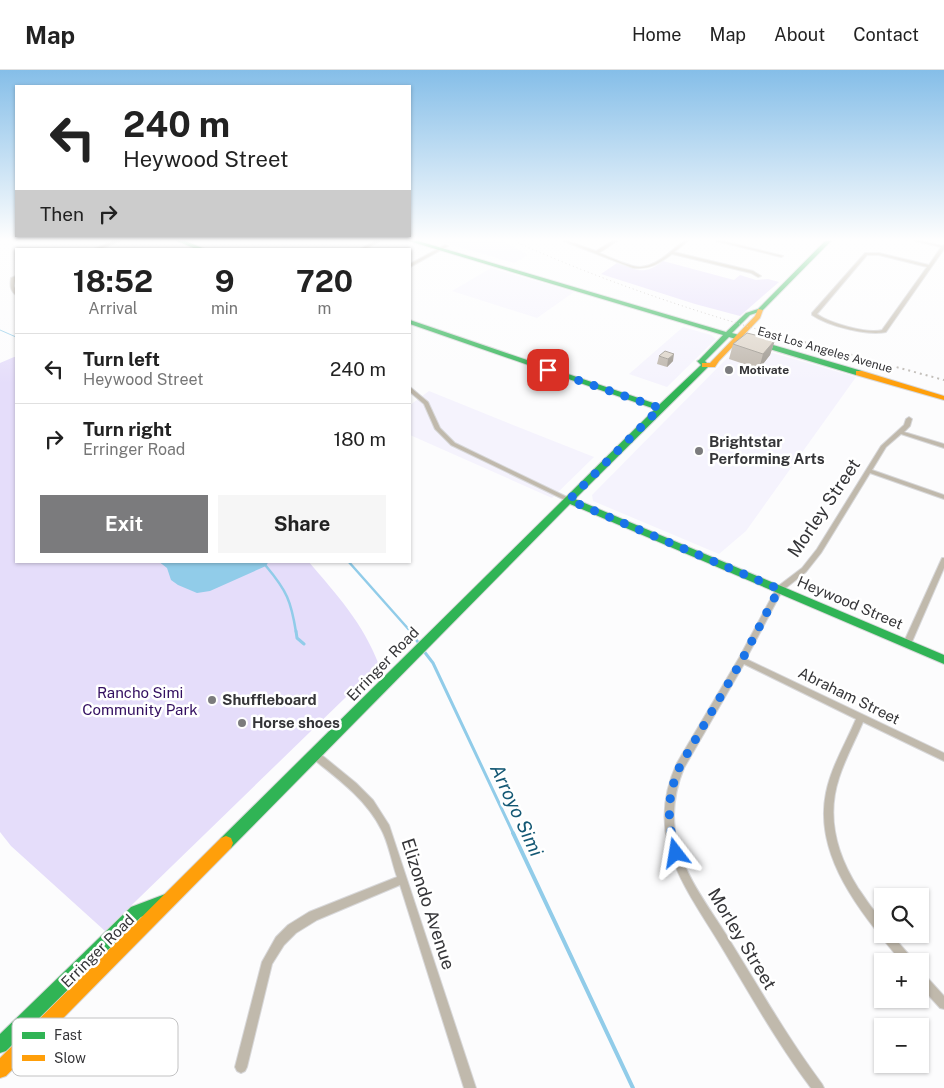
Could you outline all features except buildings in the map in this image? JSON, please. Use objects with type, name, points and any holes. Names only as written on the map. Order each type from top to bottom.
[{"type":"main road","name":"East Los Angeles Avenue","points":[[581,289],[944,398]]},
{"type":"main road","name":"Erringer Road","points":[[52,1018],[660,408],[705,365],[712,364],[735,334],[758,317],[760,310],[781,289]]},
{"type":"main road","points":[[411,322],[660,408]]},
{"type":"main road","name":"East Los Angeles Avenue","points":[[735,334],[944,392]]},
{"type":"main road","name":"Heywood Street","points":[[569,500],[944,660]]},
{"type":"main road","points":[[28,1018],[136,912],[171,899]]},
{"type":"main road","points":[[0,1045],[12,1033]]},
{"type":"main road","name":"Erringer Road","points":[[0,1070],[12,1058]]},
{"type":"street","points":[[836,289],[814,313],[815,316],[869,332],[882,332],[914,289]]},
{"type":"street","name":"Heywood Street","points":[[411,390],[426,403],[438,429],[453,444],[569,500]]},
{"type":"street","name":"Morley Street","points":[[818,1088],[800,1065],[771,1020],[687,879],[676,853],[670,829],[669,805],[672,784],[680,766],[742,660],[779,589],[804,570],[819,551],[884,446],[907,426],[909,420]]},
{"type":"street","points":[[899,432],[944,446]]},
{"type":"street","points":[[869,472],[944,497]]},
{"type":"street","points":[[907,644],[944,560]]},
{"type":"street","name":"Abraham Street","points":[[742,660],[944,757]]},
{"type":"street","points":[[861,717],[833,783],[828,821],[832,842],[850,884],[874,918]]},
{"type":"street","name":"Elizondo Avenue","points":[[315,755],[353,786],[370,803],[386,828],[470,1088]]},
{"type":"street","points":[[241,1068],[267,962],[280,941],[292,928],[313,916],[404,879]]},
{"type":"street","points":[[892,943],[900,953]]},
{"type":"street","points":[[929,988],[944,1004]]},
{"type":"shaded area","points":[[456,289],[562,289],[574,292],[537,318],[452,291]]},
{"type":"shaded area","points":[[683,327],[711,335],[716,339],[667,387],[629,374]]},
{"type":"shaded area","points":[[749,346],[856,377],[746,531],[719,554],[593,501],[592,495],[738,347]]},
{"type":"shaded area","points":[[429,391],[594,457],[552,498],[411,435],[411,404]]},
{"type":"green space","points":[[646,289],[772,289],[740,316]]},
{"type":"green space","name":"Rancho Simi Community Park","points":[[15,357],[15,563],[310,563],[357,623],[373,650],[379,665],[105,931],[11,846],[0,832],[0,363]]},
{"type":"water","points":[[161,563],[268,563],[266,566],[210,591],[197,593],[171,580],[167,568]]},
{"type":"waterway","name":"Arroyo Simi","points":[[0,330],[15,337]]},
{"type":"waterway","name":"Arroyo Simi","points":[[350,563],[411,632]]},
{"type":"waterway","points":[[266,566],[279,582],[287,597],[296,632]]},
{"type":"waterway","points":[[296,631],[297,638],[304,644]]},
{"type":"waterway","name":"Arroyo Simi","points":[[410,631],[420,645]]},
{"type":"waterway","name":"Arroyo Simi","points":[[423,650],[433,663],[514,835]]},
{"type":"waterway","name":"Arroyo Simi","points":[[513,833],[633,1088]]},
{"type":"railway","points":[[632,289],[809,344]]},
{"type":"railway","points":[[804,342],[944,380]]},
{"type":"traffic: fast","points":[[573,289],[859,373]]},
{"type":"traffic: fast","points":[[705,365],[701,361],[748,314],[760,310],[781,289]]},
{"type":"traffic: fast","points":[[411,322],[660,408]]},
{"type":"traffic: fast","points":[[226,843],[705,365]]},
{"type":"traffic: fast","points":[[569,500],[944,660]]},
{"type":"traffic: fast","points":[[28,1018],[136,912],[168,900]]},
{"type":"traffic: fast","points":[[0,1045],[12,1033]]},
{"type":"traffic: slow","points":[[705,365],[712,365],[758,317],[760,310]]},
{"type":"traffic: slow","points":[[859,373],[944,398]]},
{"type":"traffic: slow","points":[[52,1018],[226,843]]},
{"type":"traffic: slow","points":[[0,1070],[12,1058]]},
{"type":"place","name":"Motivate","points":[[729,370]]},
{"type":"place","name":"Brightstar Performing Arts","points":[[699,451]]},
{"type":"place","name":"Shuffleboard","points":[[212,700]]},
{"type":"place","name":"Horse shoes","points":[[242,723]]},
{"type":"route","points":[[548,370],[660,408],[569,500],[779,589],[742,660],[680,766],[672,784],[669,817],[676,853]]}]
